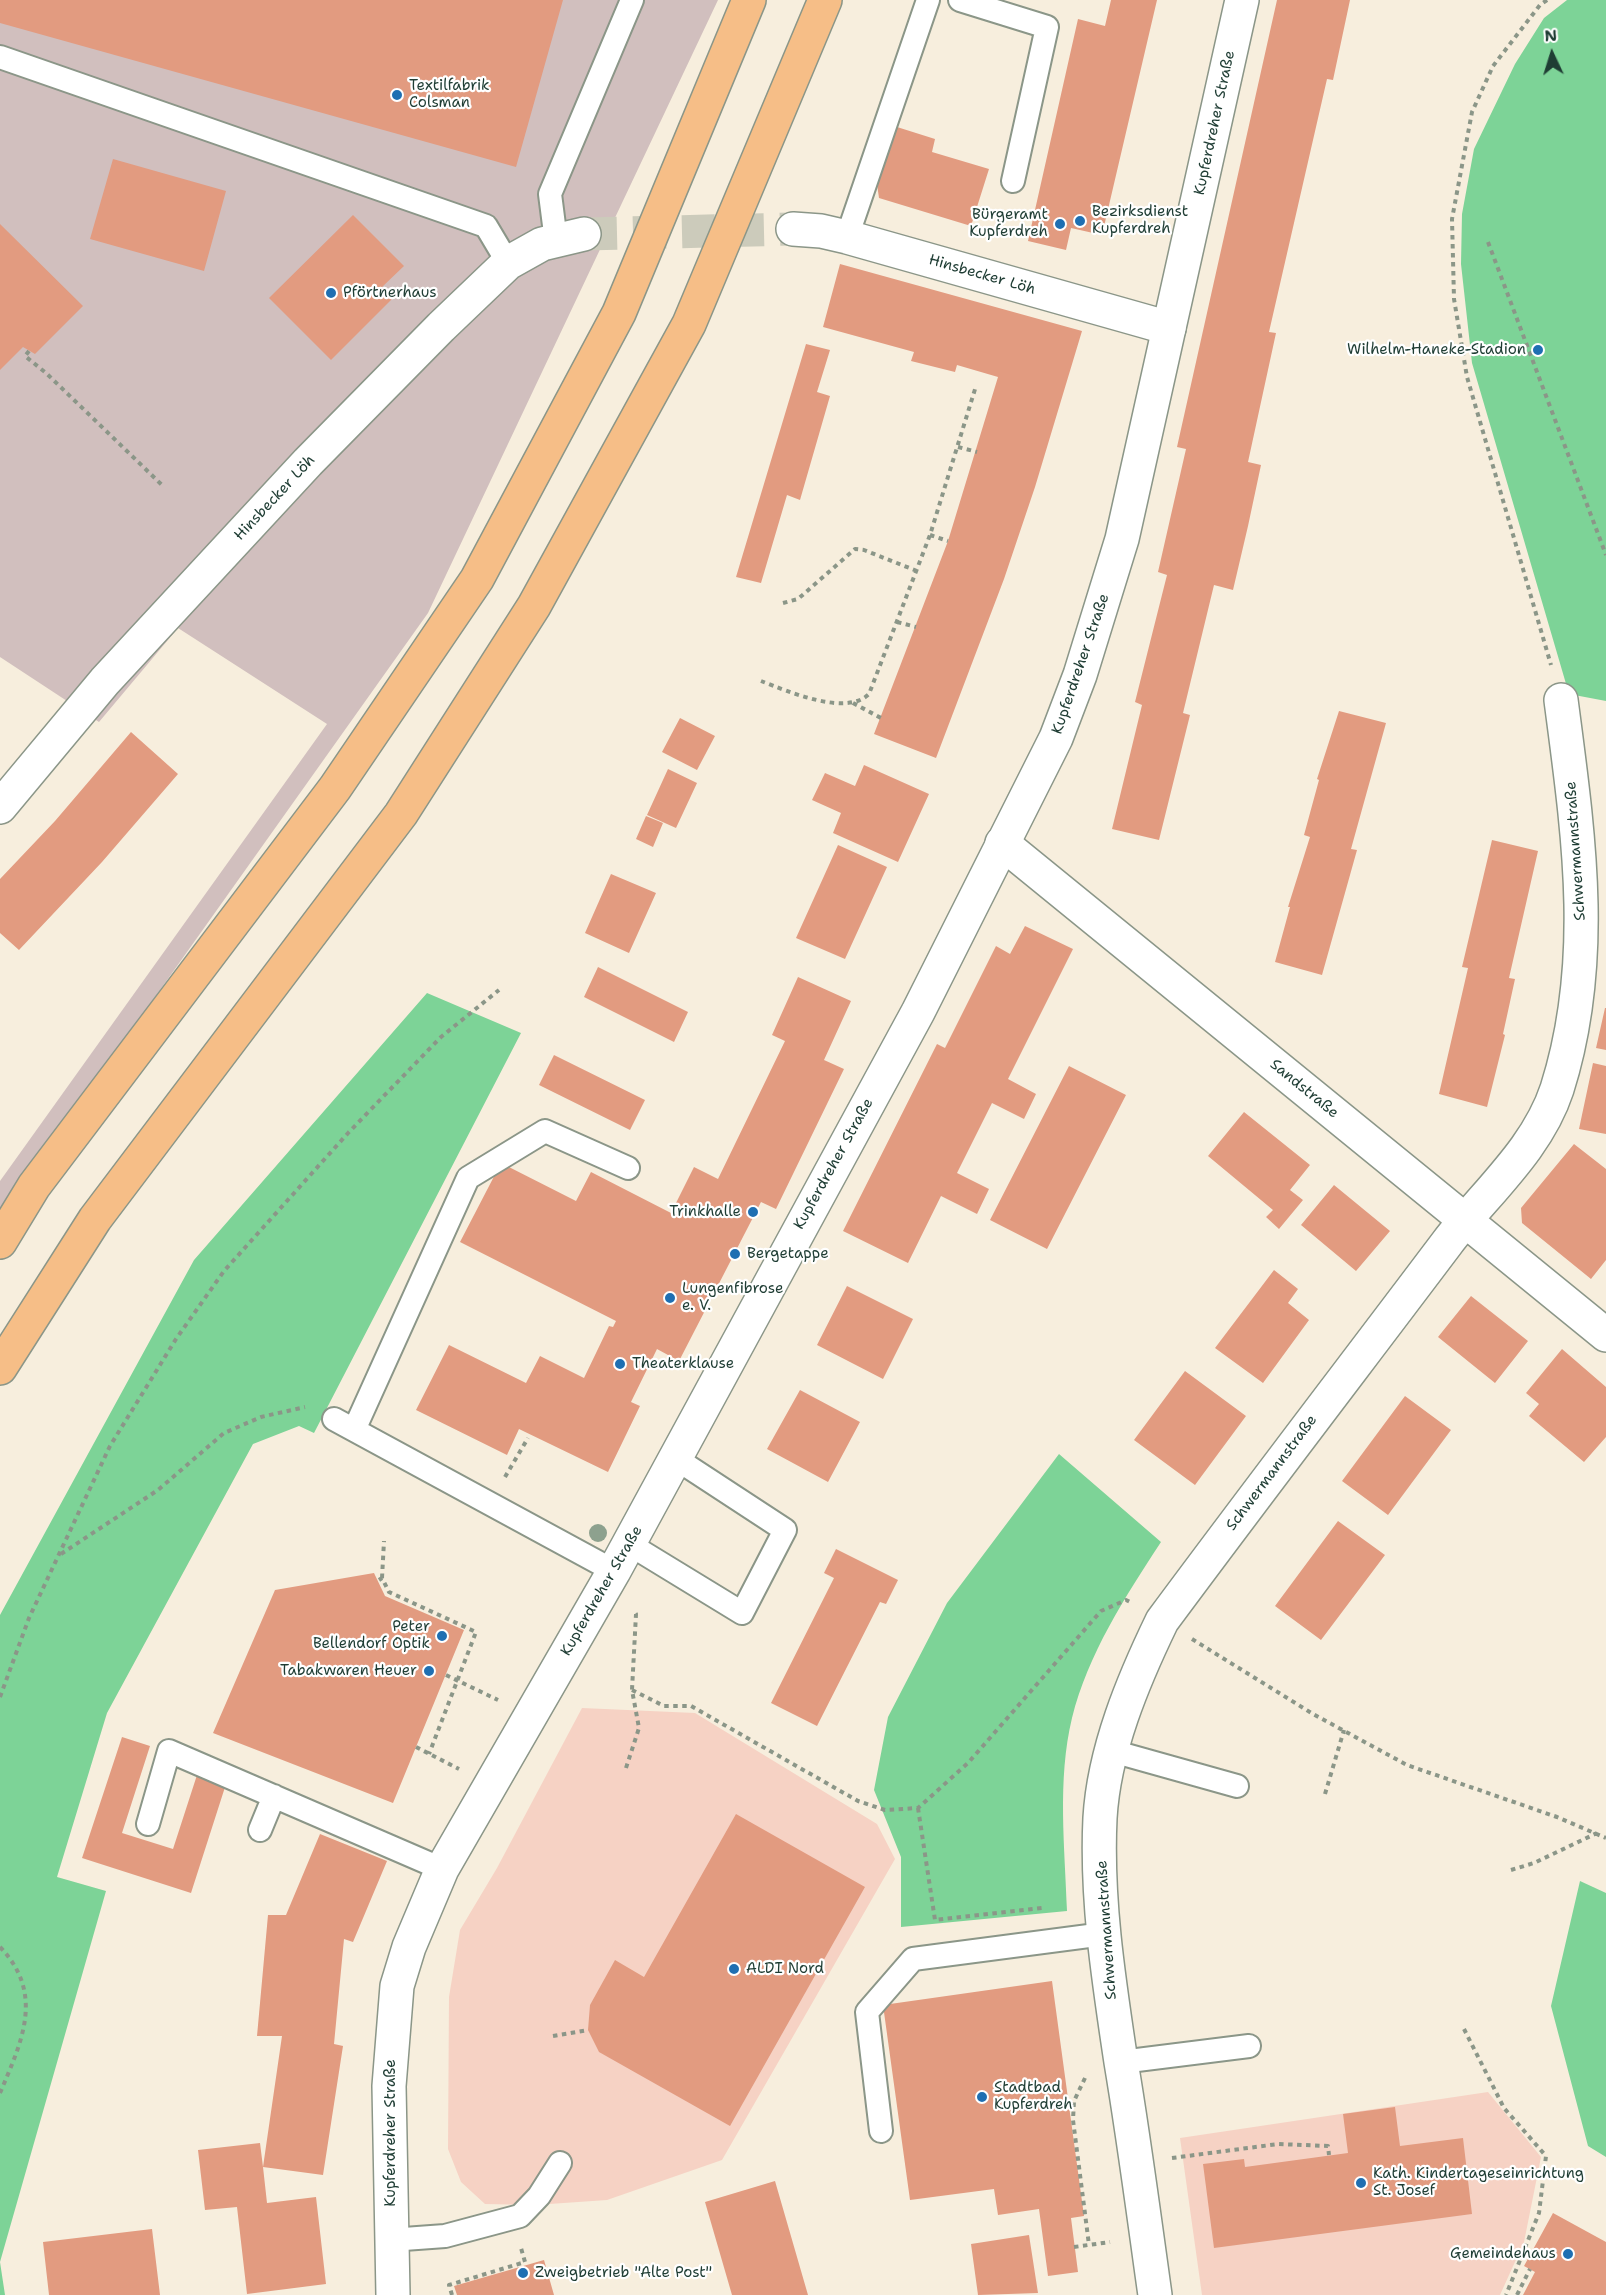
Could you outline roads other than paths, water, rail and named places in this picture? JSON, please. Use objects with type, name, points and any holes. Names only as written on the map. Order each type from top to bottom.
[{"type":"highway","points":[[0,1242],[34,1186],[334,788],[477,579],[619,313],[749,0]]},
{"type":"highway","points":[[0,1368],[95,1219],[401,814],[534,606],[689,324],[825,0]]},
{"type":"street","name":"Kupferdreher Straße","points":[[393,2295],[388,2086],[396,1986],[409,1947],[442,1869],[622,1557],[918,1012],[1056,738],[1080,675],[1122,539],[1242,0]]},
{"type":"street","name":"Hinsbecker Löh","points":[[793,229],[821,231],[847,237],[1169,328]]},
{"type":"street","name":"Hinsbecker Löh","points":[[0,807],[105,681],[308,462],[508,263],[542,244],[570,237]]},
{"type":"street","name":"Schwermannstraße","points":[[1155,2295],[1104,1934],[1100,1816],[1112,1751],[1132,1682],[1162,1621],[1465,1219],[1527,1149],[1556,1091],[1574,1020],[1581,958],[1583,894],[1578,827],[1561,700]]},
{"type":"street","name":"Sandstraße","points":[[1002,843],[1606,1335]]},
{"type":"lane","points":[[570,237],[550,194],[632,0]]},
{"type":"lane","points":[[847,237],[928,0]]},
{"type":"lane","points":[[960,0],[1047,27],[1013,181]]},
{"type":"lane","points":[[0,57],[486,226],[508,263]]},
{"type":"lane","points":[[354,1430],[468,1178],[545,1131],[628,1168]]},
{"type":"lane","points":[[334,1419],[489,1503],[622,1557],[742,1613],[785,1530],[675,1458]]},
{"type":"lane","points":[[148,1824],[169,1751],[442,1869]]},
{"type":"lane","points":[[1112,1751],[1237,1786]]},
{"type":"lane","points":[[260,1830],[274,1796]]},
{"type":"lane","points":[[880,2131],[867,2012],[913,1959],[1104,1934]]},
{"type":"lane","points":[[1120,2052],[1249,2046]]},
{"type":"lane","points":[[390,2240],[446,2236],[520,2216],[539,2196],[560,2163]]},
{"type":"tunnel","points":[[584,234],[793,229]]},
{"type":"place","name":"Textilfabrik Colsman","points":[[397,95]]},
{"type":"place","name":"Bezirksdienst Kupferdreh","points":[[1080,221]]},
{"type":"place","name":"Bürgeramt Kupferdreh","points":[[1060,224]]},
{"type":"place","name":"Pförtnerhaus","points":[[331,293]]},
{"type":"place","name":"Wilhelm-Haneke-Stadion","points":[[1538,350]]},
{"type":"place","name":"Trinkhalle","points":[[753,1212]]},
{"type":"place","name":"Bergetappe","points":[[735,1254]]},
{"type":"place","name":"Lungenfibrose e. V.","points":[[670,1298]]},
{"type":"place","name":"Theaterklause","points":[[620,1364]]},
{"type":"place","name":"Peter Bellendorf Optik","points":[[442,1636]]},
{"type":"place","name":"Tabakwaren Heuer","points":[[429,1671]]},
{"type":"place","name":"ALDI Nord","points":[[734,1969]]},
{"type":"place","name":"Stadtbad Kupferdreh","points":[[982,2097]]},
{"type":"place","name":"Kath. Kindertageseinrichtung St. Josef","points":[[1361,2183]]},
{"type":"place","name":"Gemeindehaus","points":[[1568,2254]]},
{"type":"place","name":"Zweigbetrieb \"Alte Post\"","points":[[523,2273]]}]
